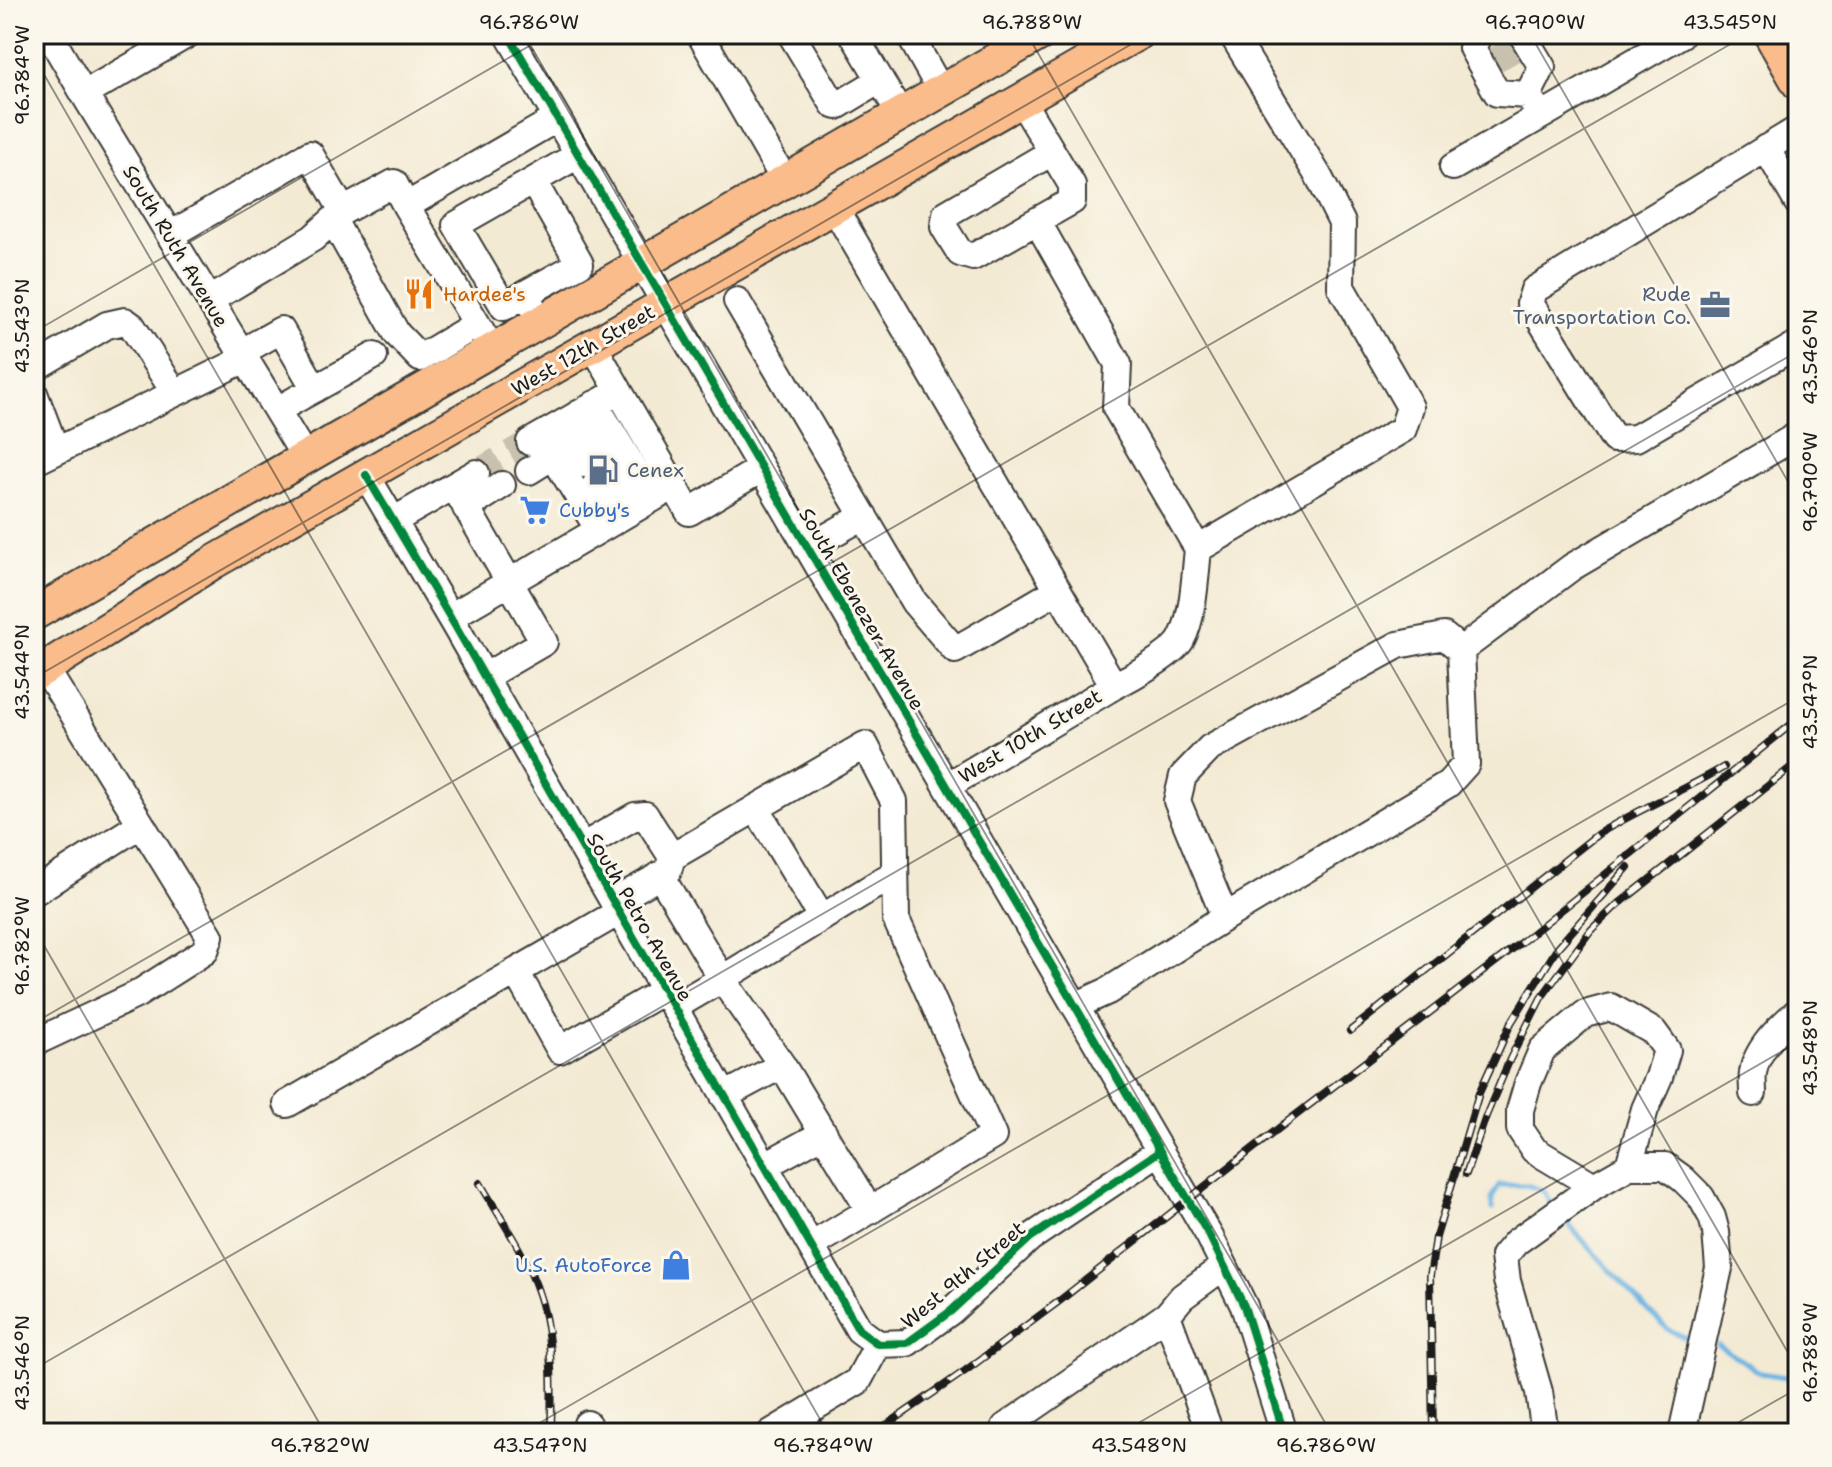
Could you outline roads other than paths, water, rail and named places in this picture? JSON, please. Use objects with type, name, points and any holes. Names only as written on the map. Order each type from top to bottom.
[{"type":"main road","points":[[34,614],[305,457],[427,370],[533,308],[641,264],[1040,34]]},
{"type":"main road","name":"West 12th Street","points":[[39,671],[214,562],[1137,34]]},
{"type":"main road","points":[[1770,34],[1798,83]]},
{"type":"street","name":"South Ruth Avenue","points":[[49,34],[305,457]]},
{"type":"street","points":[[84,94],[188,34]]},
{"type":"street","name":"South Ebenezer Avenue","points":[[508,34],[1189,1201],[1244,1306],[1284,1433]]},
{"type":"street","points":[[700,34],[785,181]]},
{"type":"street","points":[[791,34],[834,105],[880,80]]},
{"type":"street","points":[[853,34],[901,115]]},
{"type":"street","points":[[909,34],[941,91]]},
{"type":"street","points":[[1037,221],[1118,364],[1116,408],[1198,549],[1403,429],[1410,407],[1341,287],[1342,223],[1319,177],[1232,34]]},
{"type":"street","points":[[1453,167],[1530,97],[1682,34]]},
{"type":"street","points":[[1500,44],[1542,67],[1530,97],[1497,93],[1472,48],[1500,44]]},
{"type":"street","points":[[1500,44],[1530,97]]},
{"type":"street","points":[[1021,100],[1072,185],[1072,201],[973,257],[960,253],[944,227],[946,214],[1052,152]]},
{"type":"street","points":[[406,206],[556,119]]},
{"type":"street","points":[[1798,129],[1534,290],[1530,303],[1614,439],[1636,438],[1798,344]]},
{"type":"street","points":[[1766,148],[1798,203]]},
{"type":"street","points":[[170,235],[310,154],[397,334],[427,370]]},
{"type":"street","points":[[533,181],[580,264],[533,308],[504,307],[456,225],[578,155]]},
{"type":"street","points":[[210,300],[313,238],[338,216],[394,183],[485,337]]},
{"type":"street","points":[[834,207],[1114,686]]},
{"type":"street","points":[[737,301],[914,602],[955,650],[1058,590]]},
{"type":"street","points":[[34,368],[107,325],[125,321],[132,326],[175,393]]},
{"type":"street","points":[[34,393],[45,456],[175,393],[243,356],[281,330],[315,389]]},
{"type":"street","points":[[593,345],[619,391],[635,508]]},
{"type":"street","points":[[277,410],[374,356]]},
{"type":"street","points":[[529,471],[560,430],[619,391]]},
{"type":"street","points":[[560,430],[635,508]]},
{"type":"street","points":[[560,430],[635,508]]},
{"type":"street","points":[[560,430],[635,508]]},
{"type":"street","points":[[1461,650],[1572,567],[1798,435]]},
{"type":"street","points":[[450,617],[635,508],[689,512],[761,469]]},
{"type":"street","name":"South Petro Avenue","points":[[366,475],[859,1330],[878,1344]]},
{"type":"street","points":[[393,521],[465,489],[502,485]]},
{"type":"street","points":[[465,489],[509,582],[544,642],[484,677]]},
{"type":"street","points":[[807,548],[864,516]]},
{"type":"street","name":"West 10th Street","points":[[947,786],[1142,672],[1180,642],[1192,606],[1198,549]]},
{"type":"street","points":[[1075,1006],[1108,991],[1448,784],[1466,764],[1461,650],[1444,636],[1398,645],[1210,748],[1183,776],[1177,801],[1225,917]]},
{"type":"street","points":[[34,1039],[40,1040],[136,995],[205,951],[210,936],[141,824],[39,671]]},
{"type":"street","points":[[287,1104],[516,972],[616,907],[666,866],[756,808],[865,745],[894,801],[896,919],[993,1136],[811,1246]]},
{"type":"street","points":[[756,808],[822,918]]},
{"type":"street","points":[[582,847],[635,816],[645,815],[666,866],[722,979],[782,1065],[870,1211]]},
{"type":"street","points":[[34,892],[141,824]]},
{"type":"street","points":[[516,972],[560,1050],[669,999],[722,979],[895,873]]},
{"type":"street","points":[[1594,1186],[1534,1150],[1520,1129],[1520,1110],[1542,1050],[1585,1014],[1611,1007],[1654,1032],[1667,1050],[1645,1109],[1629,1166]]},
{"type":"street","points":[[1753,1093],[1753,1070],[1764,1049],[1777,1029],[1798,1011]]},
{"type":"street","points":[[724,1096],[782,1065]]},
{"type":"street","points":[[764,1166],[824,1133]]},
{"type":"street","name":"West 9th Street","points":[[878,1344],[907,1343],[951,1311],[1030,1238],[1160,1151]]},
{"type":"street","points":[[1545,1433],[1539,1392],[1507,1281],[1504,1256],[1516,1242],[1594,1186],[1629,1166],[1665,1166],[1683,1179],[1701,1197],[1716,1232],[1719,1268],[1682,1433]]},
{"type":"street","points":[[1008,1433],[1005,1427],[1167,1315],[1182,1297],[1224,1266]]},
{"type":"street","points":[[1167,1315],[1210,1433]]},
{"type":"street","points":[[771,1433],[858,1381],[878,1344]]},
{"type":"waterway","points":[[1492,1209],[1492,1197],[1499,1185],[1527,1185],[1544,1191],[1551,1204]]},
{"type":"waterway","points":[[1566,1222],[1649,1312],[1669,1330],[1687,1338]]},
{"type":"waterway","points":[[1718,1345],[1761,1373],[1798,1379]]},
{"type":"tunnel","points":[[1506,39],[1519,61]]},
{"type":"tunnel","points":[[1490,48],[1503,70]]},
{"type":"tunnel","points":[[476,473],[530,442]]},
{"type":"railway","points":[[875,1433],[1058,1302],[1524,940],[1798,719]]},
{"type":"railway","points":[[1466,1174],[1510,1059],[1541,998],[1591,930],[1615,907],[1798,762]]},
{"type":"railway","points":[[1350,1031],[1598,834],[1724,767]]},
{"type":"railway","points":[[1433,1433],[1430,1276],[1436,1237],[1479,1093],[1511,1023],[1558,947],[1628,867]]},
{"type":"railway","points":[[480,1183],[523,1256],[542,1304],[550,1351],[551,1433]]},
{"type":"place","name":"Hardee's","points":[[419,294]]},
{"type":"place","name":"Rude Transportation Co.","points":[[1715,305]]},
{"type":"place","name":"Cenex","points":[[603,470]]},
{"type":"place","name":"Cubby's","points":[[535,510]]},
{"type":"place","name":"U.S. AutoForce","points":[[676,1265]]}]
